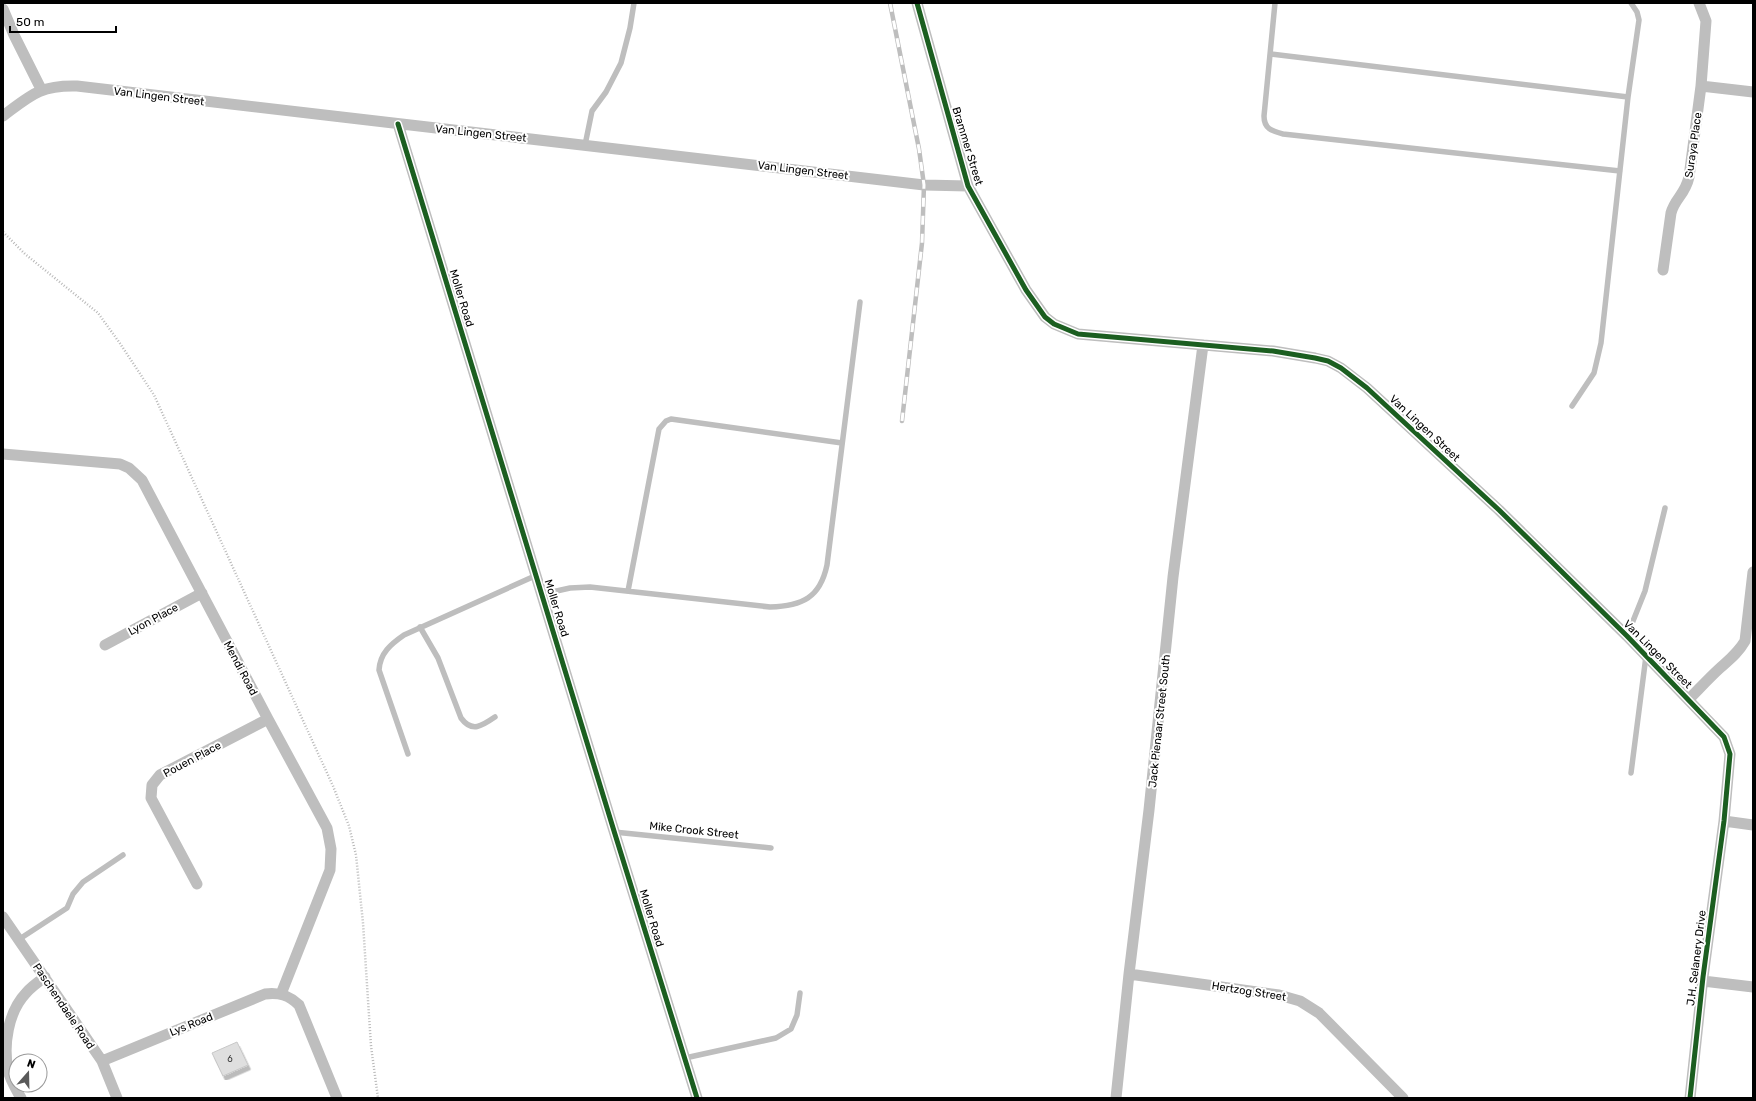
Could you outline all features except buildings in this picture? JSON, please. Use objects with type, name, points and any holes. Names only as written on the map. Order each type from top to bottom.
[{"type":"street","name":"Brammer Street","points":[[918,3],[968,186],[1026,290],[1037,306]]},
{"type":"street","name":"Suraya Place","points":[[1663,270],[1673,205],[1686,188],[1701,86],[1706,22],[1699,3]]},
{"type":"street","points":[[3,9],[41,90]]},
{"type":"street","name":"Van Lingen Street","points":[[3,116],[41,90],[64,86],[77,86],[924,185],[968,186]]},
{"type":"street","points":[[1701,86],[1753,92]]},
{"type":"street","name":"Moller Road","points":[[398,124],[543,594],[614,832],[697,1098]]},
{"type":"street","name":"Van Lingen Street","points":[[1037,306],[1045,317],[1054,324],[1078,334],[1296,354],[1328,361],[1367,388],[1488,500],[1627,636],[1719,729],[1726,741],[1730,754],[1724,821]]},
{"type":"street","name":"Jack Pienaar Street South","points":[[1116,1098],[1174,577],[1203,345]]},
{"type":"street","name":"Mendi Road","points":[[3,454],[112,462],[129,468],[139,477],[148,488],[268,719],[327,828],[331,849],[330,870],[282,994]]},
{"type":"street","points":[[1689,699],[1721,667],[1732,659],[1745,641],[1753,572]]},
{"type":"street","name":"Lyon Place","points":[[105,645],[202,593]]},
{"type":"street","name":"Pouen Place","points":[[197,884],[151,798],[152,785],[160,775],[268,719]]},
{"type":"street","points":[[1724,821],[1753,825]]},
{"type":"street","name":"J.H. Selanery Drive","points":[[1690,1098],[1703,981],[1724,821]]},
{"type":"street","name":"Paschendaele Road","points":[[3,917],[102,1061],[117,1098]]},
{"type":"street","name":"Hertzog Street","points":[[1129,974],[1279,995],[1300,1001],[1326,1020],[1403,1098]]},
{"type":"street","points":[[21,1098],[14,1086],[8,1070],[6,1056],[7,1038],[16,1007],[26,994],[45,977]]},
{"type":"street","points":[[1703,981],[1753,987]]},
{"type":"street","name":"Lys Road","points":[[102,1061],[265,994],[282,994]]},
{"type":"street","points":[[282,994],[292,998],[299,1005],[337,1098]]},
{"type":"lane","points":[[585,145],[592,111],[606,92],[621,62],[630,28],[634,3]]},
{"type":"lane","points":[[1275,3],[1264,122],[1266,127],[1270,130],[1283,134],[1620,172]]},
{"type":"lane","points":[[1572,406],[1590,382],[1597,364],[1628,97],[1639,20],[1632,3]]},
{"type":"lane","points":[[1271,54],[1628,97]]},
{"type":"lane","points":[[543,594],[579,587],[770,607],[800,603],[807,599],[818,588],[824,579],[860,302]]},
{"type":"lane","points":[[628,591],[659,429],[666,421],[671,419],[842,443]]},
{"type":"lane","points":[[1627,636],[1645,591],[1665,508]]},
{"type":"lane","points":[[408,754],[379,670],[380,662],[387,649],[397,640],[420,627],[537,575]]},
{"type":"lane","points":[[420,627],[438,658],[461,718],[465,724],[472,727],[484,725],[494,717]]},
{"type":"lane","points":[[1631,773],[1646,656]]},
{"type":"lane","name":"Mike Crook Street","points":[[614,832],[771,848]]},
{"type":"lane","points":[[18,940],[67,908],[73,894],[83,882],[123,854]]},
{"type":"lane","points":[[685,1058],[776,1038],[791,1029],[797,1015],[800,993]]},
{"type":"path","points":[[3,232],[25,254],[98,313],[154,395],[333,786],[349,826],[356,855],[363,923],[370,1039],[378,1098]]},
{"type":"railway","points":[[890,3],[919,149],[924,185],[922,243],[902,421]]},
{"type":"cycle path","points":[[917,3],[968,186],[1026,290],[1045,317],[1054,324],[1078,334],[1273,351],[1328,361],[1341,368],[1367,388],[1499,510],[1627,636],[1724,737],[1730,754],[1724,821],[1703,977],[1690,1098]]},
{"type":"cycle path","points":[[398,124],[697,1098]]}]
